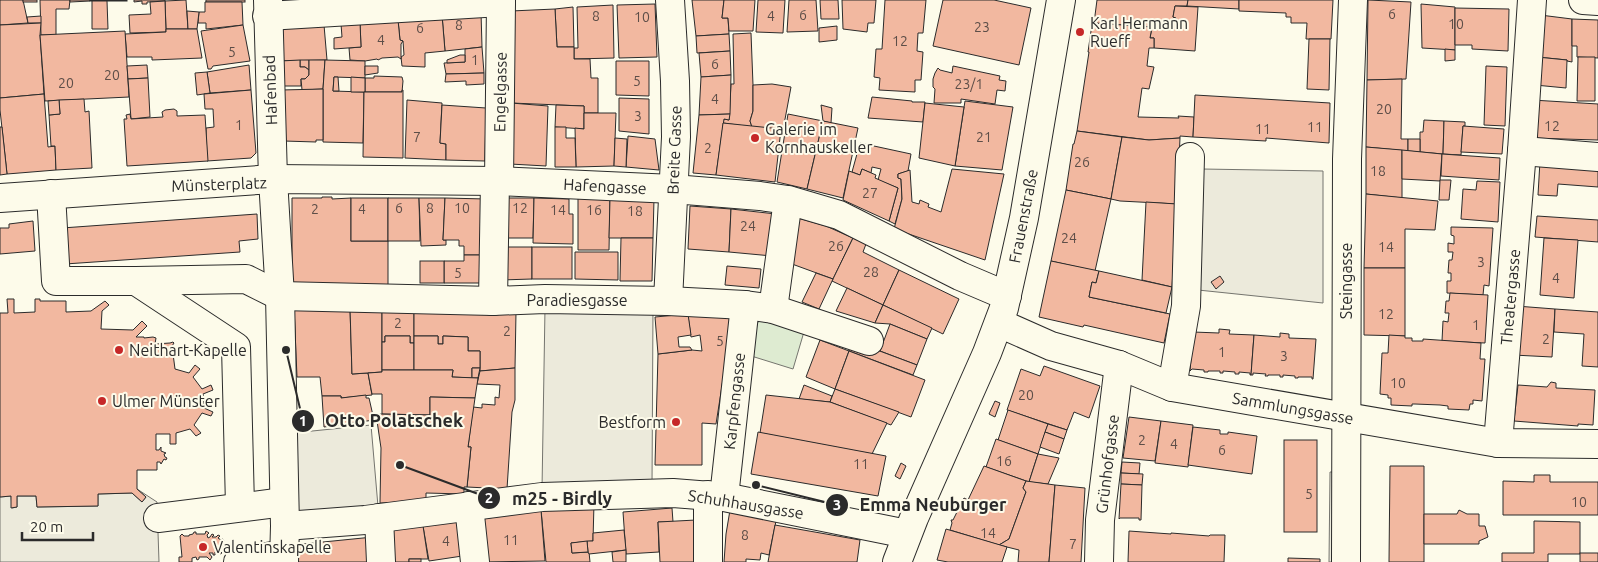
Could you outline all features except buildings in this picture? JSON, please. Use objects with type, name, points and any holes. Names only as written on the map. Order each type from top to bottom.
[{"type":"street","name":"Breite Gasse","points":[[668,301],[676,137],[670,0]]},
{"type":"street","name":"Frauenstraße","points":[[897,562],[907,534],[999,323],[1007,296],[1025,209],[1061,0]]},
{"type":"street","name":"Steingasse","points":[[1346,562],[1347,159],[1353,0]]},
{"type":"street","name":"Theatergasse","points":[[1498,443],[1522,151],[1532,0]]},
{"type":"street","points":[[1583,0],[1598,1]]},
{"type":"street","points":[[268,8],[501,1]]},
{"type":"street","name":"Engelgasse","points":[[492,301],[501,1]]},
{"type":"street","name":"Hafenbad","points":[[268,8],[273,179]]},
{"type":"street","points":[[1522,151],[1598,157]]},
{"type":"street","points":[[1172,387],[1186,306],[1190,157]]},
{"type":"street","name":"Hafengasse","points":[[273,179],[497,181],[673,189],[788,200],[839,215],[960,276],[1007,296]]},
{"type":"street","name":"Münsterplatz","points":[[0,198],[273,179],[280,296],[284,558],[238,562]]},
{"type":"street","points":[[51,194],[56,281],[246,279],[280,296]]},
{"type":"street","points":[[773,309],[788,200]]},
{"type":"street","points":[[136,281],[236,347],[240,506]]},
{"type":"street","name":"Paradiesgasse","points":[[280,296],[492,301],[668,301],[746,306],[773,309],[869,341]]},
{"type":"street","name":"Karpfengasse","points":[[708,562],[716,496],[746,306]]},
{"type":"street","name":"Sammlungsgasse","points":[[999,323],[1051,346],[1119,365],[1172,387],[1498,443],[1598,444]]},
{"type":"street","name":"Grünhofgasse","points":[[1099,562],[1100,520],[1119,365]]},
{"type":"street","name":"Schuhhausgasse","points":[[284,514],[379,518],[542,497],[673,493],[716,496],[907,534]]},
{"type":"street","points":[[158,518],[240,506],[284,514]]},
{"type":"street","points":[[469,506],[475,562]]},
{"type":"street","points":[[379,518],[381,562]]},
{"type":"green space","points":[[761,312],[806,325],[793,369],[748,355]]},
{"type":"shaded area","points":[[1202,169],[1323,171],[1323,303],[1198,290]]},
{"type":"shaded area","points":[[653,307],[652,486],[542,489],[545,308]]},
{"type":"shaded area","points":[[371,425],[379,518],[285,526],[283,434]]},
{"type":"shaded area","points":[[1330,472],[1338,472],[1337,562],[1329,562]]},
{"type":"shaded area","points":[[137,489],[157,502],[159,562],[0,562],[0,497],[11,496],[12,508],[17,507],[17,496],[36,496],[37,507],[98,506],[98,494],[132,493],[142,502],[146,497]]},
{"type":"place","name":"Karl Hermann Rueff","points":[[1080,32]]},
{"type":"place","name":"Galerie im Kornhauskeller","points":[[755,138]]},
{"type":"place","name":"Neithart-Kapelle","points":[[119,350]]},
{"type":"place","name":"Otto Polatschek","points":[[286,350]]},
{"type":"place","name":"Ulmer Münster","points":[[102,401]]},
{"type":"place","name":"Bestform","points":[[676,422]]},
{"type":"place","name":"m25 - Birdly","points":[[400,465]]},
{"type":"place","name":"Emma Neuburger","points":[[756,485]]},
{"type":"place","name":"Valentinskapelle","points":[[203,547]]}]
